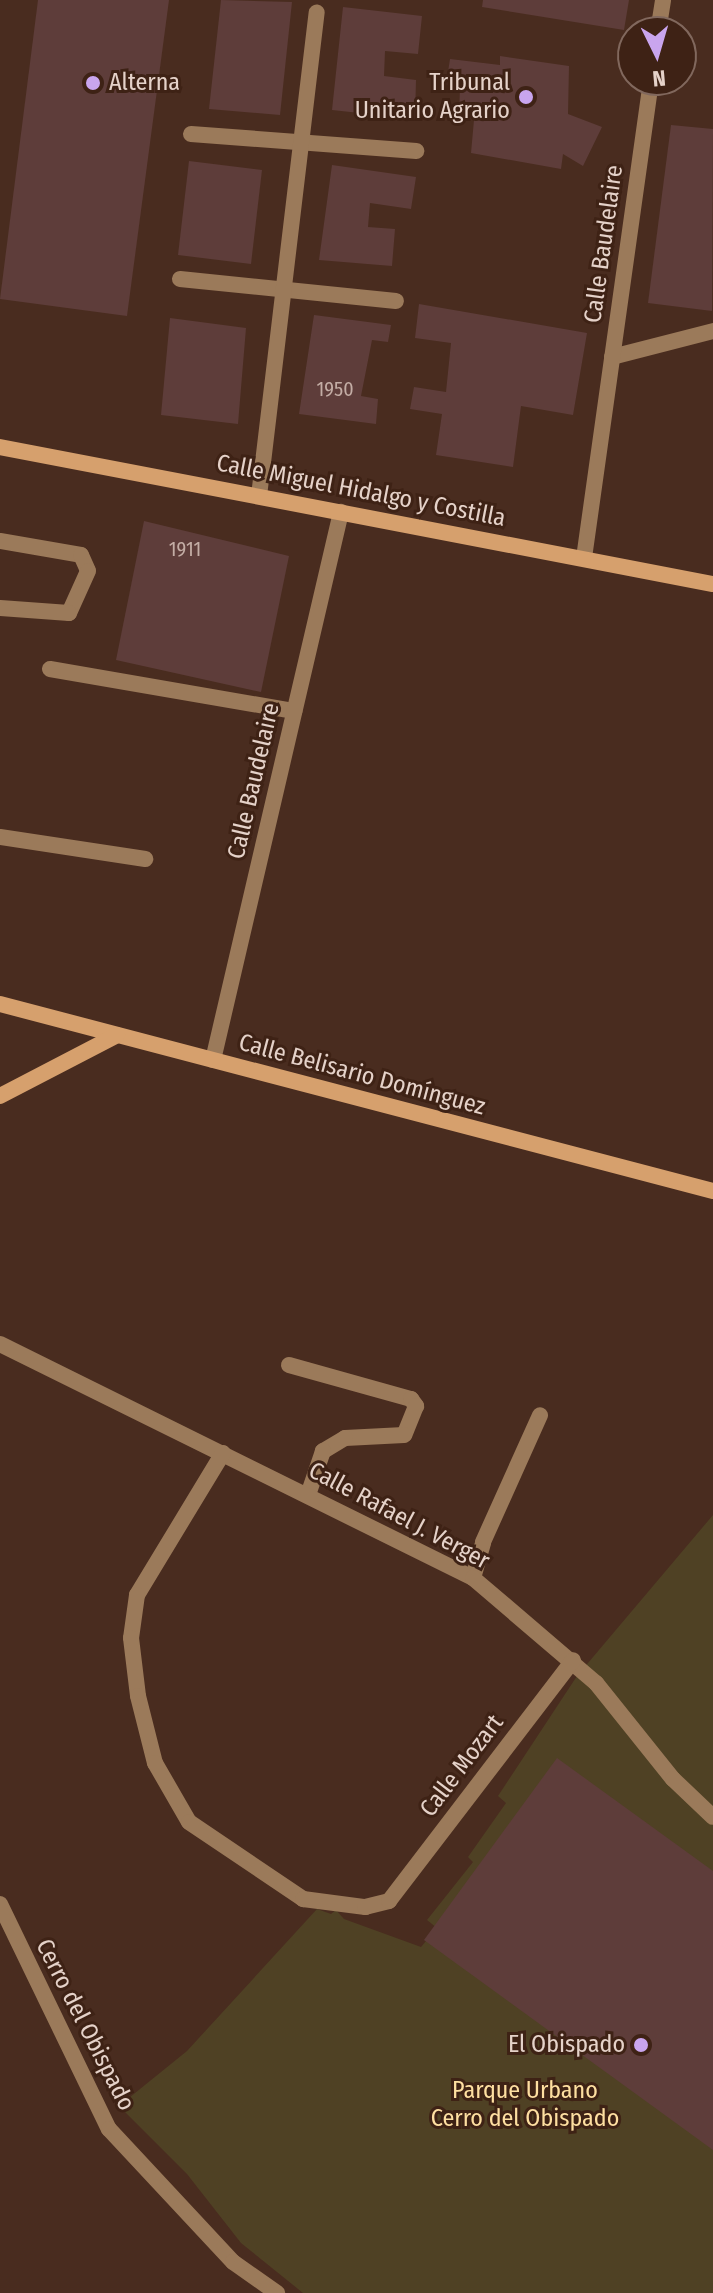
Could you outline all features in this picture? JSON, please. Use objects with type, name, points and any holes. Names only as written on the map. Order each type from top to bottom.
[{"type":"street","points":[[259,496],[317,12]]},
{"type":"street","name":"Calle Baudelaire","points":[[584,558],[649,96]]},
{"type":"street","points":[[191,134],[302,139],[416,151]]},
{"type":"street","points":[[180,279],[396,301]]},
{"type":"street","points":[[612,357],[713,331]]},
{"type":"street","name":"Calle Miguel Hidalgo y Costilla","points":[[0,447],[713,584]]},
{"type":"street","name":"Calle Baudelaire","points":[[213,1060],[341,512]]},
{"type":"street","points":[[0,541],[81,555],[88,571],[69,613],[0,608]]},
{"type":"street","points":[[50,669],[294,711]]},
{"type":"street","points":[[0,837],[145,859]]},
{"type":"street","name":"Calle Belisario Domínguez","points":[[0,1004],[713,1191]]},
{"type":"street","points":[[0,1096],[117,1035]]},
{"type":"street","name":"Calle Rafael J. Verger","points":[[0,1344],[473,1578],[573,1660],[713,1817]]},
{"type":"street","points":[[289,1365],[411,1399],[416,1406],[404,1435],[345,1438],[323,1451],[308,1495]]},
{"type":"street","points":[[473,1578],[483,1542],[540,1415]]},
{"type":"street","name":"Calle Mozart","points":[[223,1453],[137,1595],[133,1653],[155,1763],[189,1822],[303,1899],[365,1907],[389,1901],[573,1660]]},
{"type":"street","name":"Cerro del Obispado","points":[[0,1904],[109,2129],[233,2262],[277,2293]]},
{"type":"green space","name":"Parque Urbano Cerro del Obispado","points":[[713,1515],[713,2293],[303,2293],[241,2243],[187,2174],[119,2106],[187,2051],[317,1909],[331,1914],[336,1910],[344,1919],[421,1947],[437,1928],[427,1920],[473,1862],[468,1857],[506,1803],[498,1796],[577,1676]]},
{"type":"building","name":"Alterna","points":[[38,0],[169,0],[127,316],[0,299]]},
{"type":"building","points":[[221,0],[292,2],[280,115],[209,109]]},
{"type":"building","points":[[483,0],[629,0],[626,16],[617,16],[617,29],[482,7]]},
{"type":"building","points":[[343,7],[422,16],[418,54],[385,51],[384,76],[416,80],[415,119],[332,110]]},
{"type":"building","points":[[500,56],[569,66],[568,114],[602,127],[583,166],[563,154],[561,169],[471,153],[474,120],[459,116],[460,87],[446,85],[450,59],[500,65]]},
{"type":"building","points":[[671,125],[713,129],[712,311],[648,303]]},
{"type":"building","points":[[189,161],[262,170],[251,264],[178,255]]},
{"type":"building","points":[[332,165],[416,177],[411,209],[370,203],[368,227],[395,229],[392,266],[319,260]]},
{"type":"building","points":[[419,304],[587,333],[573,415],[521,406],[513,467],[436,455],[442,414],[410,409],[414,387],[446,392],[451,343],[415,338]]},
{"type":"building","points":[[314,315],[391,325],[388,342],[372,340],[361,396],[378,399],[376,424],[299,414]]},
{"type":"building","points":[[170,318],[246,328],[238,424],[161,415]]},
{"type":"building","points":[[144,521],[289,556],[261,692],[116,660]]},
{"type":"building","name":"El Obispado","points":[[557,1758],[713,1871],[713,2150],[424,1940]]},
{"type":"place","name":"Alterna","points":[[93,83]]},
{"type":"place","name":"Tribunal Unitario Agrario","points":[[526,97]]},
{"type":"place","name":"El Obispado","points":[[641,2045]]}]
